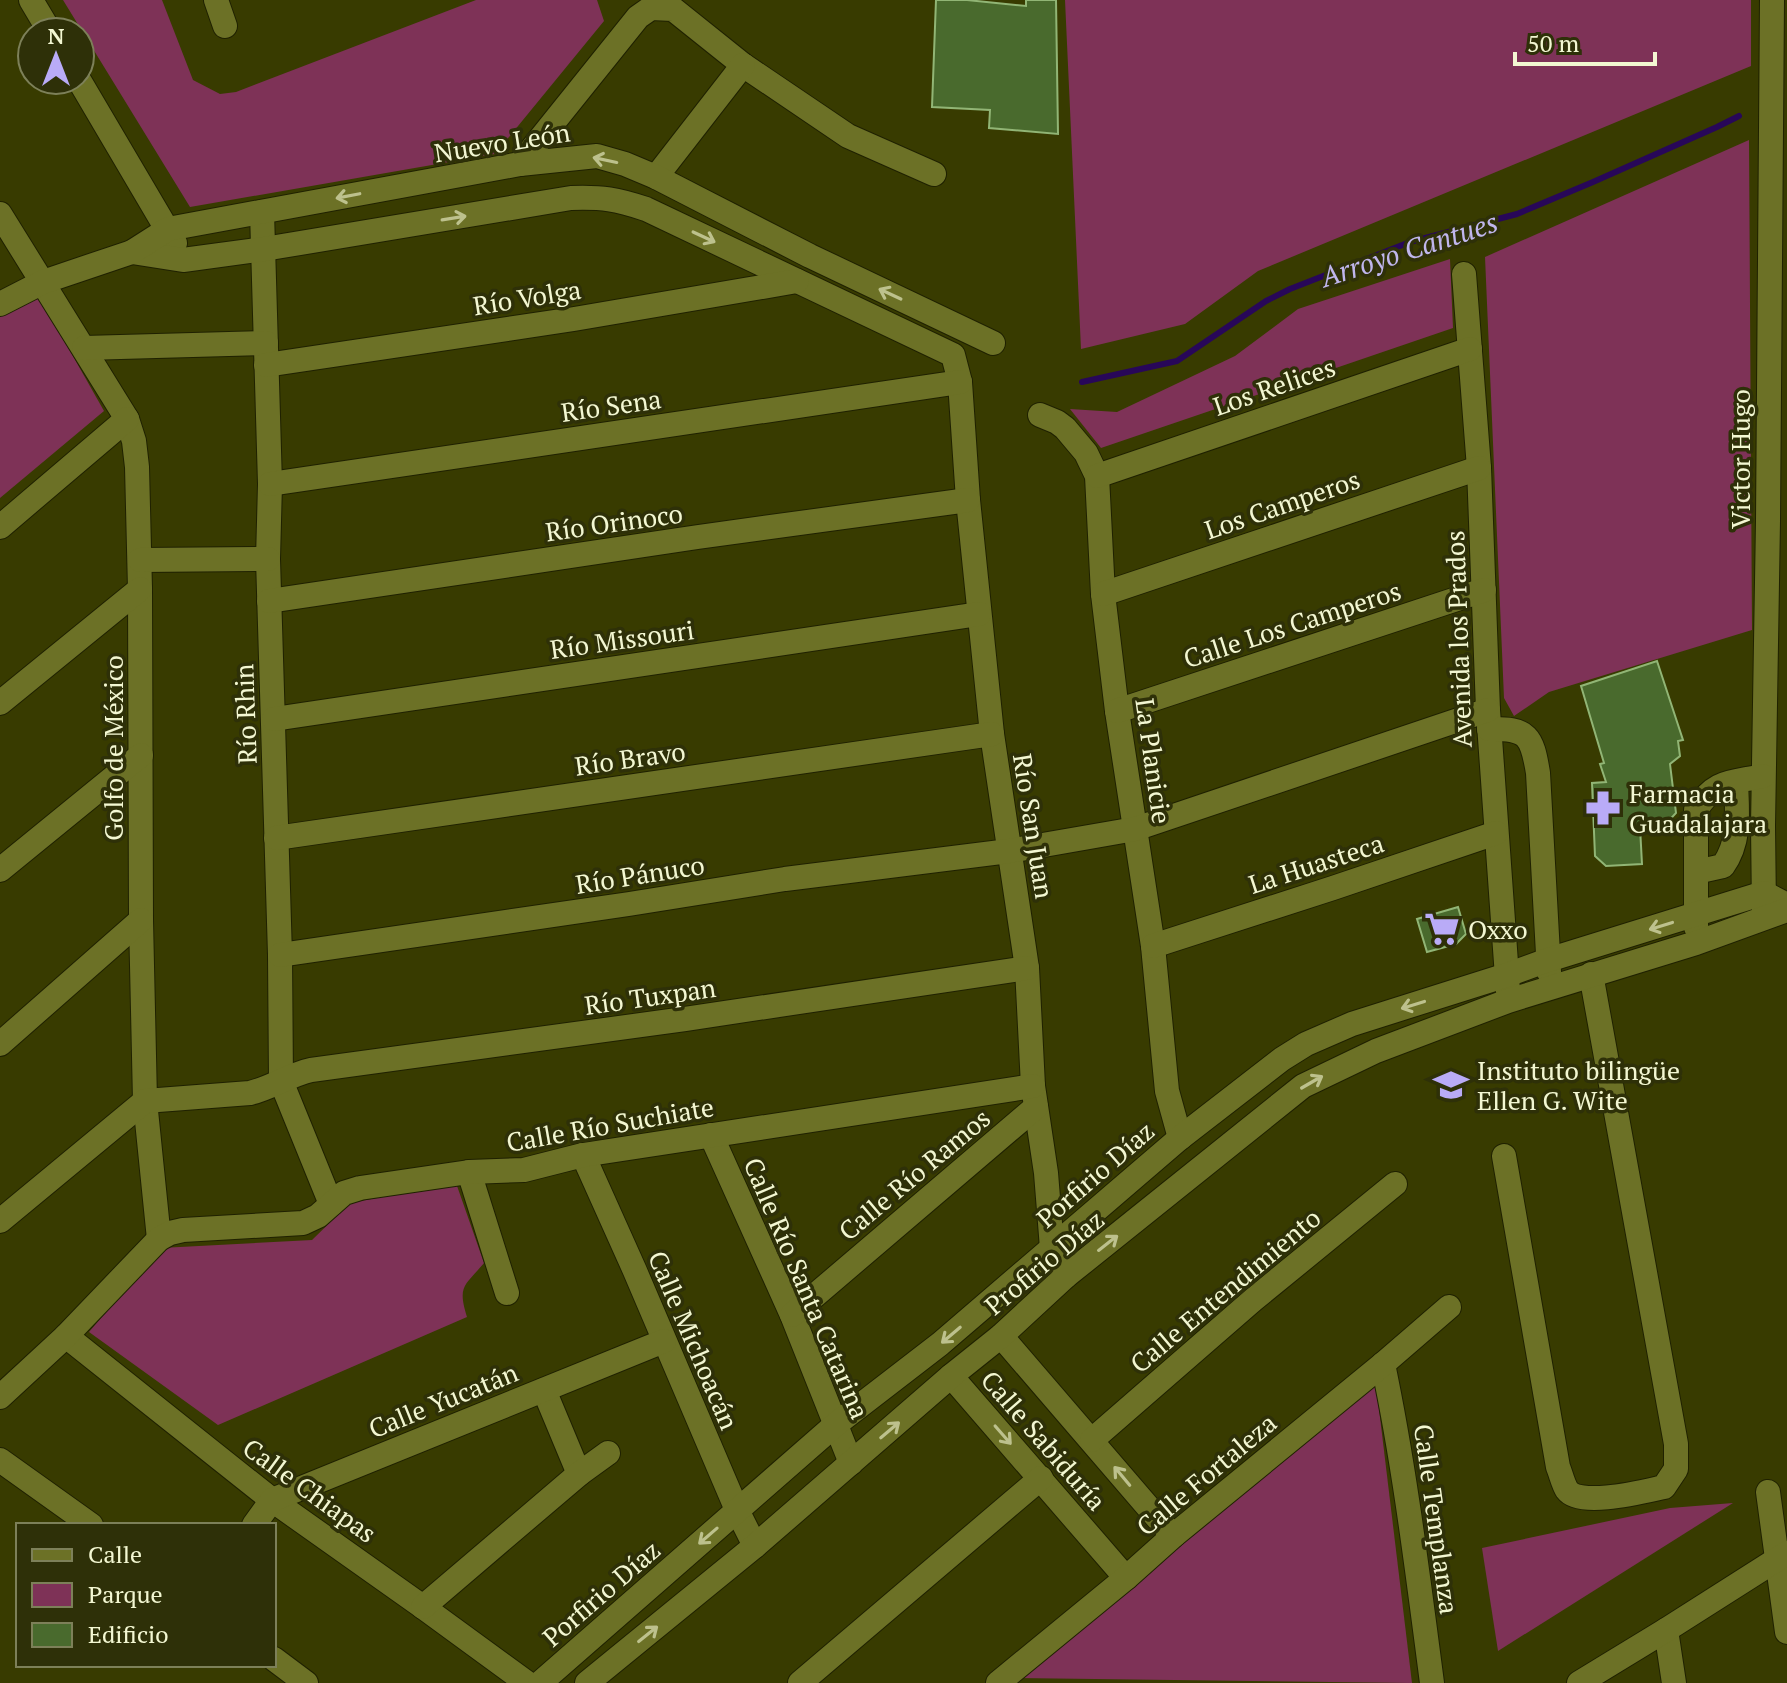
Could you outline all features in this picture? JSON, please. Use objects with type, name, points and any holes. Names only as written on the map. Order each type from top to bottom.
[{"type":"street","points":[[216,0],[225,26]]},
{"type":"street","name":"Victor Hugo","points":[[1763,919],[1772,0]]},
{"type":"street","points":[[520,164],[638,17],[651,8],[673,9],[743,65],[848,136],[934,174]]},
{"type":"street","points":[[656,177],[743,65]]},
{"type":"street","points":[[89,96],[168,229],[183,260]]},
{"type":"street","name":"Nuevo León","points":[[0,304],[43,282],[132,252],[168,229],[520,164],[597,156],[656,177],[810,256],[993,343]]},
{"type":"street","name":"Nuevo León","points":[[132,252],[183,260],[571,198],[599,197],[621,200],[646,209],[953,355]]},
{"type":"street","name":"Río Rhin","points":[[262,212],[281,1081],[331,1204]]},
{"type":"street","name":"Golfo de México","points":[[0,214],[127,419],[134,441],[140,560],[145,1101],[159,1239]]},
{"type":"street","name":"Avenida los Prados","points":[[1464,274],[1479,468],[1489,719],[1508,1001]]},
{"type":"street","name":"Río Volga","points":[[84,348],[266,354],[574,319],[797,281]]},
{"type":"street","points":[[960,382],[953,355],[961,327]]},
{"type":"street","name":"Los Relices","points":[[1097,476],[1470,349]]},
{"type":"street","name":"Río Sena","points":[[270,484],[960,382]]},
{"type":"street","name":"Río San Juan","points":[[960,382],[979,614],[992,734],[1027,968],[1035,1096],[1052,1248],[1066,1276]]},
{"type":"street","name":"La Planicie","points":[[1040,415],[1065,428],[1086,453],[1097,476],[1103,594],[1117,711],[1153,946],[1167,1091],[1180,1138]]},
{"type":"street","points":[[0,527],[127,419]]},
{"type":"street","points":[[1768,421],[1787,443]]},
{"type":"street","name":"Los Camperos","points":[[1103,594],[1479,468]]},
{"type":"street","name":"Río Orinoco","points":[[269,601],[968,500]]},
{"type":"street","points":[[1768,521],[1787,500]]},
{"type":"street","points":[[140,560],[268,559]]},
{"type":"street","points":[[0,703],[140,589]]},
{"type":"street","name":"Calle Los Camperos","points":[[1117,711],[1484,590]]},
{"type":"street","name":"Río Missouri","points":[[274,719],[979,614]]},
{"type":"street","points":[[1489,719],[1526,736],[1534,751],[1538,773],[1550,987]]},
{"type":"street","name":"Río Pánuco","points":[[280,955],[785,879],[1009,851],[1135,829],[1489,719]]},
{"type":"street","name":"Río Bravo","points":[[276,838],[992,734]]},
{"type":"street","points":[[0,870],[141,755]]},
{"type":"street","points":[[1696,943],[1696,810],[1705,795],[1716,786],[1763,776]]},
{"type":"street","points":[[1696,872],[1723,866],[1731,855],[1738,826],[1736,782]]},
{"type":"street","points":[[1738,826],[1763,826]]},
{"type":"street","name":"La Huasteca","points":[[1153,946],[1496,833]]},
{"type":"street","points":[[1764,893],[1787,907]]},
{"type":"street","name":"Porfirio Díaz","points":[[540,1683],[835,1425],[940,1344],[1180,1138],[1282,1059],[1306,1044],[1352,1024],[1764,893]]},
{"type":"street","points":[[1504,1156],[1558,1467],[1568,1492],[1580,1499],[1664,1487],[1676,1469],[1676,1444],[1591,974],[1696,943],[1787,907]]},
{"type":"street","points":[[0,1044],[141,920]]},
{"type":"street","name":"Río Tuxpan","points":[[145,1101],[250,1093],[311,1070],[701,1017],[1027,968]]},
{"type":"street","name":"Profirio Díaz","points":[[587,1683],[755,1546],[1001,1336],[1066,1276],[1303,1086],[1376,1051],[1508,1001],[1591,974]]},
{"type":"street","name":"Calle Río Suchiate","points":[[159,1239],[183,1230],[303,1223],[318,1216],[344,1193],[360,1188],[469,1172],[524,1170],[583,1155],[711,1135],[1035,1096]]},
{"type":"street","name":"Calle Río Ramos","points":[[792,1315],[1035,1096]]},
{"type":"street","points":[[0,1221],[145,1101]]},
{"type":"street","name":"Calle Río Santa Catarina","points":[[711,1135],[792,1315],[851,1463]]},
{"type":"street","name":"Calle Michoacán","points":[[583,1155],[755,1546]]},
{"type":"street","points":[[469,1172],[507,1293]]},
{"type":"street","name":"Calle Entendimiento","points":[[1092,1440],[1253,1300],[1395,1184]]},
{"type":"street","points":[[0,1397],[66,1336],[159,1239]]},
{"type":"street","name":"Calle Fortaleza","points":[[998,1683],[1449,1307]]},
{"type":"street","name":"Calle Chiapas","points":[[66,1336],[272,1500],[527,1683]]},
{"type":"street","name":"Calle Sabiduría","points":[[1001,1336],[1173,1536]]},
{"type":"street","name":"Calle Yucatán","points":[[272,1500],[664,1341]]},
{"type":"street","name":"Calle Templanza","points":[[1383,1364],[1414,1547],[1432,1683]]},
{"type":"street","name":"Calle Sabiduría","points":[[951,1376],[1126,1578]]},
{"type":"street","points":[[544,1390],[579,1474]]},
{"type":"street","points":[[423,1607],[579,1474],[608,1453]]},
{"type":"street","points":[[0,1460],[88,1523]]},
{"type":"street","points":[[800,1683],[1041,1478]]},
{"type":"street","points":[[1768,1492],[1782,1556],[1787,1632]]},
{"type":"street","points":[[255,1523],[272,1500]]},
{"type":"street","points":[[1579,1683],[1782,1556]]},
{"type":"street","points":[[1666,1630],[1674,1683]]},
{"type":"street","points":[[276,1660],[306,1683]]},
{"type":"green space","points":[[63,0],[162,0],[193,80],[220,94],[236,92],[476,0],[597,0],[604,21],[495,154],[190,207],[96,54],[96,16],[73,16]]},
{"type":"green space","points":[[1065,0],[1751,0],[1751,66],[1258,271],[1185,324],[1081,349]]},
{"type":"green space","points":[[1749,140],[1752,630],[1549,692],[1514,716],[1504,698],[1485,257]]},
{"type":"green space","points":[[1450,259],[1453,328],[1101,448],[1070,409],[1117,412],[1235,356],[1298,309]]},
{"type":"green space","points":[[39,296],[104,411],[0,498],[0,315]]},
{"type":"green space","points":[[456,1183],[484,1263],[463,1292],[467,1317],[218,1425],[89,1332],[161,1248],[312,1240],[350,1203]]},
{"type":"green space","points":[[1375,1376],[1412,1683],[1016,1678]]},
{"type":"green space","points":[[1733,1503],[1498,1651],[1482,1548],[1670,1508]]},
{"type":"building","points":[[936,0],[1026,6],[1026,0],[1056,0],[1058,134],[989,128],[990,110],[932,107]]},
{"type":"building","points":[[1657,661],[1683,740],[1678,741],[1680,756],[1670,764],[1676,813],[1664,826],[1640,827],[1642,864],[1606,866],[1595,856],[1592,783],[1606,782],[1600,764],[1604,763],[1581,686]]},
{"type":"building","points":[[1458,907],[1466,934],[1456,944],[1427,952],[1417,919]]},
{"type":"waterway","name":"Arroyo Cantues","points":[[1082,382],[1177,361],[1266,301],[1290,289],[1410,242],[1517,214],[1739,116]]},
{"type":"place","name":"Farmacia Guadalajara","points":[[1603,808]]},
{"type":"place","name":"Oxxo","points":[[1442,929]]},
{"type":"place","name":"Instituto bilingüe Ellen G. Wite","points":[[1451,1085]]}]
